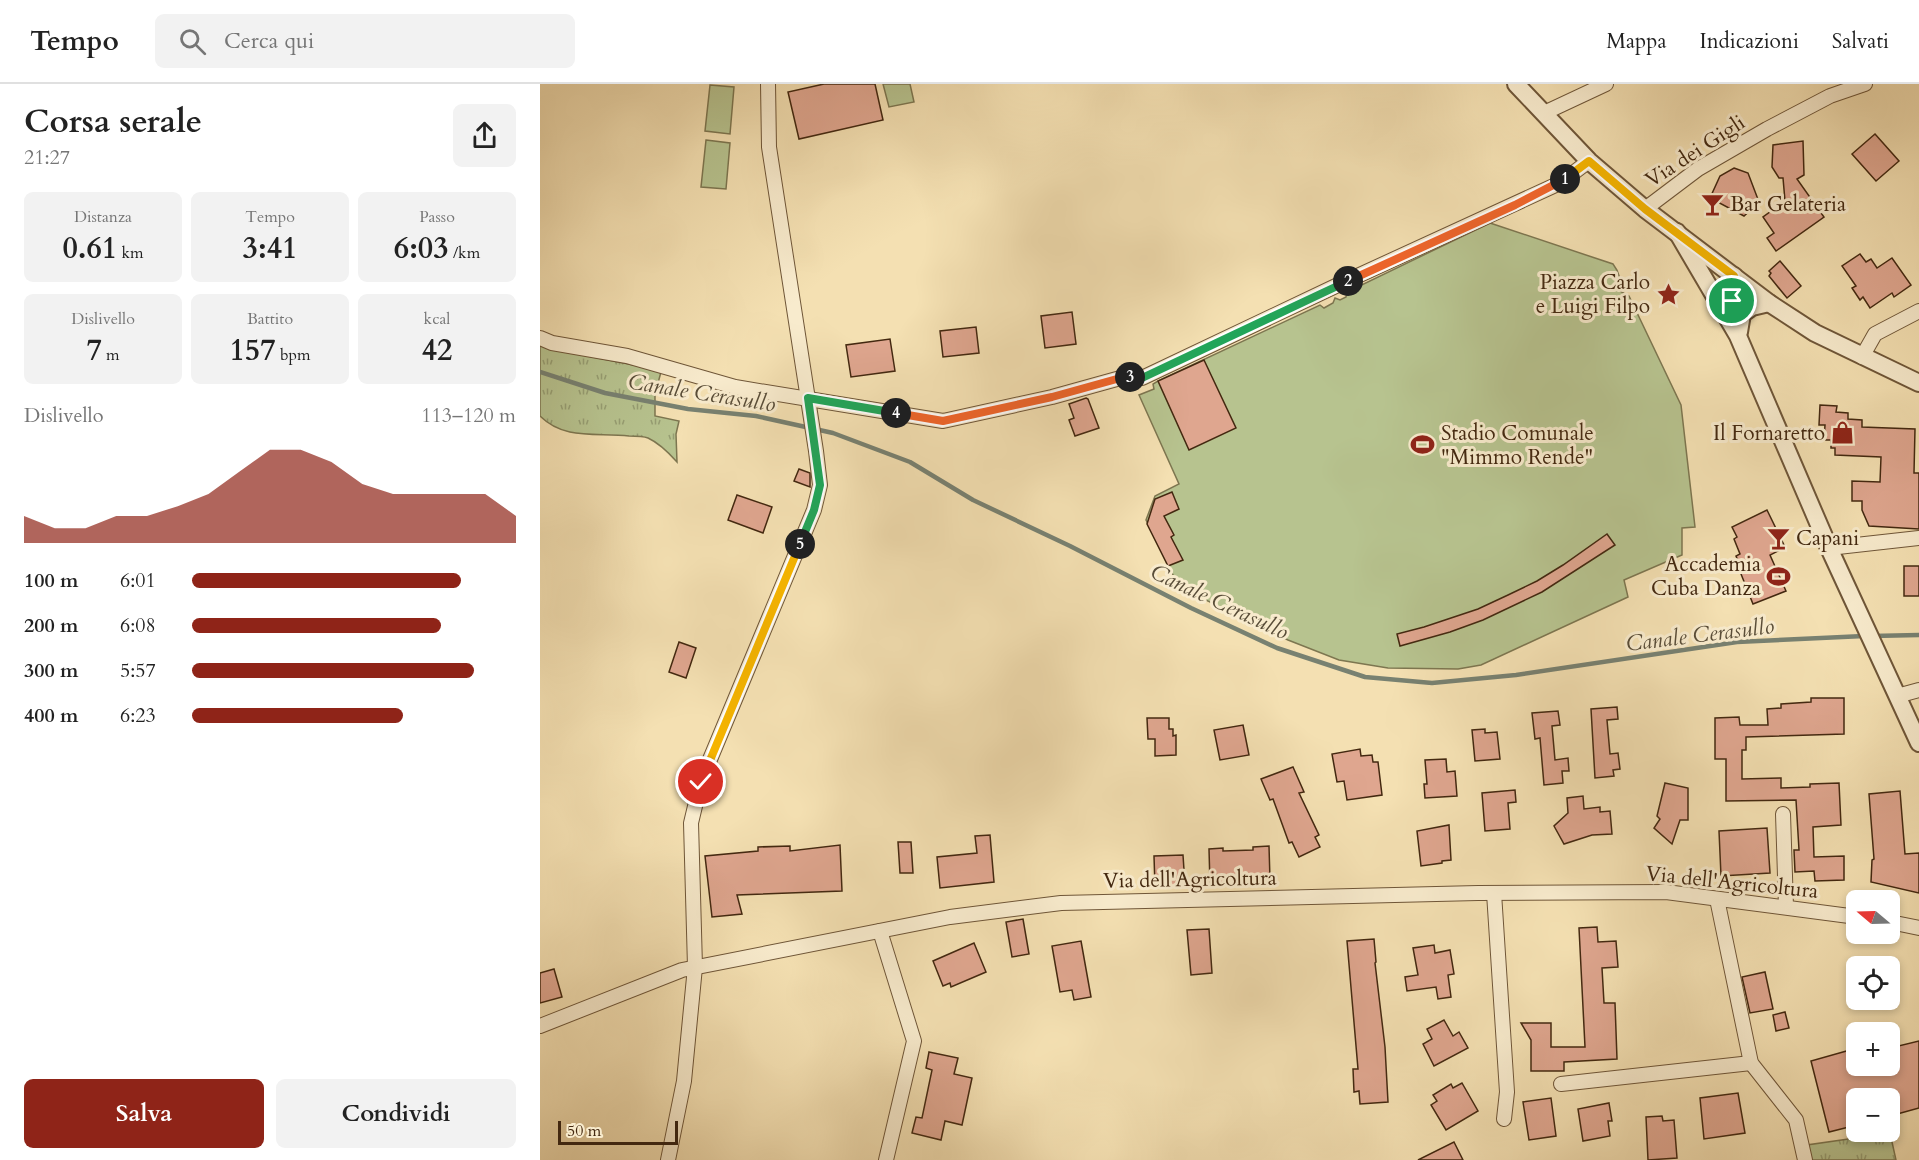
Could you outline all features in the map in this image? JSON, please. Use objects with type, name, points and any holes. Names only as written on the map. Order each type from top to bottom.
[{"type":"street","points":[[668,1160],[684,1081],[695,967],[691,824],[701,782],[814,510],[820,485],[769,147],[768,84]]},
{"type":"street","points":[[1516,84],[1589,161],[1645,209],[1769,303],[1815,333],[1919,383]]},
{"type":"street","points":[[1544,113],[1606,84]]},
{"type":"street","name":"Via dei Gigli","points":[[1645,209],[1698,169],[1767,129],[1830,96],[1865,84]]},
{"type":"street","points":[[540,338],[552,343],[627,356],[735,387],[943,421],[1052,397],[1124,377],[1142,378],[1560,183],[1589,161]]},
{"type":"street","points":[[1677,232],[1738,336],[1829,548],[1919,743]]},
{"type":"street","points":[[1714,297],[1717,285],[1723,279],[1734,276]]},
{"type":"street","points":[[1734,276],[1732,301],[1738,336]]},
{"type":"street","points":[[1738,336],[1742,314],[1752,307],[1769,303]]},
{"type":"street","points":[[1862,357],[1875,334],[1919,311]]},
{"type":"street","points":[[1829,548],[1919,538]]},
{"type":"street","points":[[1897,696],[1919,690]]},
{"type":"street","points":[[1783,814],[1786,907]]},
{"type":"street","name":"Via dell'Agricoltura","points":[[540,1026],[682,970],[950,917],[1061,903],[1494,893],[1666,892],[1846,916]]},
{"type":"street","points":[[1494,893],[1507,1092],[1504,1119]]},
{"type":"street","points":[[1717,898],[1751,1063],[1796,1120],[1805,1160]]},
{"type":"street","points":[[1900,923],[1919,923]]},
{"type":"street","points":[[1900,924],[1919,928]]},
{"type":"street","points":[[880,931],[914,1041],[886,1160]]},
{"type":"street","points":[[1561,1084],[1751,1063]]},
{"type":"green space","points":[[883,84],[910,84],[914,102],[889,107]]},
{"type":"green space","points":[[710,85],[734,87],[730,134],[705,131]]},
{"type":"green space","points":[[706,140],[730,143],[726,189],[701,187]]},
{"type":"green space","name":"Stadio Comunale \"Mimmo Rende\"","points":[[1490,223],[1613,264],[1615,267],[1620,277],[1620,291],[1629,296],[1681,405],[1695,527],[1682,528],[1682,555],[1624,580],[1628,597],[1481,665],[1458,669],[1388,668],[1339,660],[1288,640],[1179,587],[1146,520],[1155,496],[1179,484],[1139,395],[1154,389],[1153,384],[1158,381],[1320,305],[1324,308],[1333,303],[1335,298],[1340,300],[1346,297],[1347,292]]},
{"type":"green space","points":[[540,343],[661,372],[655,394],[655,416],[679,421],[676,434],[677,462],[664,448],[648,438],[571,432],[550,424],[540,416]]},
{"type":"green space","points":[[1846,1139],[1846,1142],[1892,1142],[1896,1160],[1810,1160],[1807,1145]]},
{"type":"building","points":[[824,84],[875,84],[883,120],[799,139],[788,92]]},
{"type":"building","points":[[1875,134],[1899,161],[1876,181],[1852,154]]},
{"type":"building","points":[[1803,141],[1804,175],[1797,179],[1824,217],[1776,251],[1767,238],[1774,233],[1763,217],[1785,201],[1783,178],[1779,178],[1772,167],[1773,145]]},
{"type":"building","points":[[1734,168],[1748,173],[1759,202],[1744,216],[1710,198],[1720,176]]},
{"type":"building","points":[[1860,254],[1866,262],[1871,259],[1877,268],[1892,258],[1911,285],[1894,297],[1892,293],[1870,308],[1863,297],[1860,300],[1852,288],[1856,286],[1842,266]]},
{"type":"building","points":[[1780,261],[1801,286],[1787,298],[1769,276],[1771,273],[1769,271]]},
{"type":"building","points":[[1072,312],[1076,344],[1045,348],[1041,316]]},
{"type":"building","points":[[976,327],[979,353],[943,357],[940,331]]},
{"type":"building","points":[[890,339],[895,371],[851,377],[846,345]]},
{"type":"building","points":[[1204,360],[1236,428],[1189,450],[1158,381]]},
{"type":"building","points":[[1086,398],[1099,428],[1075,436],[1069,420],[1074,418],[1069,404]]},
{"type":"building","points":[[1820,405],[1837,406],[1836,412],[1848,413],[1848,419],[1862,420],[1862,427],[1915,429],[1914,473],[1919,473],[1919,529],[1869,526],[1862,510],[1862,501],[1852,501],[1852,481],[1880,482],[1881,457],[1835,455],[1835,448],[1831,448],[1831,440],[1824,440],[1825,425],[1819,425]]},
{"type":"building","points":[[799,469],[810,473],[810,487],[794,481]]},
{"type":"building","points":[[1172,492],[1179,509],[1164,516],[1174,535],[1171,537],[1183,560],[1168,566],[1147,524],[1155,499]]},
{"type":"building","points":[[737,495],[772,507],[763,533],[728,520]]},
{"type":"building","points":[[1767,510],[1784,545],[1782,549],[1770,555],[1786,591],[1753,604],[1736,556],[1740,554],[1734,539],[1737,537],[1732,527]]},
{"type":"building","points":[[1607,534],[1615,545],[1542,592],[1483,620],[1400,646],[1397,634],[1478,609],[1508,595],[1563,565]]},
{"type":"building","points":[[1904,566],[1919,566],[1919,596],[1904,596]]},
{"type":"building","points":[[679,642],[696,648],[686,678],[669,672]]},
{"type":"building","points":[[1811,698],[1844,698],[1844,734],[1746,737],[1746,750],[1742,750],[1742,779],[1781,778],[1781,788],[1839,783],[1841,825],[1813,827],[1814,857],[1844,856],[1844,880],[1815,881],[1814,871],[1795,872],[1794,850],[1799,850],[1796,800],[1726,801],[1726,759],[1715,759],[1715,718],[1739,717],[1740,725],[1768,725],[1767,709],[1781,708],[1781,704],[1811,702]]},
{"type":"building","points":[[1617,707],[1618,719],[1607,720],[1610,754],[1618,753],[1620,769],[1613,770],[1614,776],[1595,778],[1591,709]]},
{"type":"building","points":[[1558,711],[1560,725],[1552,726],[1555,760],[1568,758],[1569,771],[1562,771],[1563,783],[1544,785],[1540,738],[1535,739],[1532,713]]},
{"type":"building","points":[[1147,718],[1169,718],[1169,729],[1173,729],[1173,736],[1176,735],[1176,755],[1155,756],[1155,739],[1148,739]]},
{"type":"building","points":[[1243,725],[1249,755],[1220,760],[1214,730]]},
{"type":"building","points":[[1485,729],[1485,733],[1497,732],[1500,759],[1475,761],[1472,730]]},
{"type":"building","points":[[1360,749],[1361,756],[1372,755],[1373,762],[1378,762],[1382,795],[1347,800],[1344,781],[1337,782],[1332,754]]},
{"type":"building","points":[[1446,759],[1447,772],[1455,771],[1457,796],[1425,798],[1424,784],[1427,784],[1425,760]]},
{"type":"building","points":[[1293,767],[1304,792],[1299,793],[1319,835],[1315,837],[1320,847],[1299,857],[1292,842],[1289,843],[1273,799],[1270,800],[1261,779]]},
{"type":"building","points":[[1665,783],[1688,788],[1688,820],[1680,820],[1672,844],[1654,828],[1660,819],[1657,816]]},
{"type":"building","points":[[1515,790],[1516,802],[1508,803],[1510,829],[1485,831],[1482,793]]},
{"type":"building","points":[[1900,791],[1905,854],[1919,853],[1919,893],[1871,882],[1872,860],[1874,859],[1869,794]]},
{"type":"building","points":[[1583,796],[1584,809],[1600,807],[1600,812],[1610,811],[1612,834],[1592,835],[1564,844],[1554,826],[1568,813],[1567,798]]},
{"type":"building","points":[[1449,825],[1451,860],[1421,866],[1417,831]]},
{"type":"building","points":[[1767,828],[1770,873],[1721,876],[1719,831]]},
{"type":"building","points":[[990,835],[994,882],[940,888],[937,857],[977,853],[975,836]]},
{"type":"building","points":[[898,842],[911,842],[913,873],[900,873]]},
{"type":"building","points":[[840,845],[842,891],[737,895],[742,914],[712,917],[705,856],[758,851],[758,847],[790,846],[790,851]]},
{"type":"building","points":[[1269,846],[1270,880],[1224,879],[1224,883],[1210,884],[1209,849],[1253,850],[1253,847]]},
{"type":"building","points":[[1183,855],[1185,885],[1155,887],[1154,856]]},
{"type":"building","points":[[1023,919],[1029,954],[1012,957],[1006,922]]},
{"type":"building","points":[[1597,927],[1598,942],[1616,941],[1618,967],[1602,968],[1604,1003],[1615,1003],[1617,1059],[1564,1062],[1564,1071],[1531,1071],[1531,1040],[1521,1023],[1551,1023],[1551,1047],[1585,1047],[1579,928]]},
{"type":"building","points":[[1209,929],[1212,973],[1191,975],[1187,930]]},
{"type":"building","points":[[1374,939],[1388,1102],[1360,1104],[1359,1091],[1354,1092],[1353,1069],[1358,1069],[1347,941]]},
{"type":"building","points":[[1081,941],[1091,997],[1074,1000],[1072,990],[1060,992],[1052,946]]},
{"type":"building","points":[[974,943],[986,972],[951,987],[950,983],[943,986],[933,961]]},
{"type":"building","points":[[1434,945],[1435,953],[1450,950],[1454,974],[1448,975],[1451,997],[1438,999],[1436,987],[1407,991],[1405,977],[1418,975],[1413,948]]},
{"type":"building","points":[[554,969],[562,997],[540,1003],[540,973]]},
{"type":"building","points":[[1765,972],[1773,1009],[1750,1013],[1742,977]]},
{"type":"building","points":[[1785,1012],[1789,1028],[1776,1031],[1773,1015]]},
{"type":"building","points":[[1444,1020],[1453,1036],[1459,1032],[1468,1048],[1434,1066],[1423,1044],[1432,1039],[1427,1029]]},
{"type":"building","points":[[1919,1041],[1919,1108],[1900,1113],[1900,1088],[1846,1088],[1846,1128],[1829,1132],[1811,1061],[1846,1051],[1846,1076],[1900,1076],[1900,1046]]},
{"type":"building","points":[[929,1052],[958,1058],[954,1074],[972,1078],[962,1125],[945,1121],[941,1140],[912,1133],[916,1117],[922,1118],[932,1070],[926,1068]]},
{"type":"building","points":[[1462,1083],[1478,1111],[1446,1130],[1431,1105],[1437,1101],[1433,1095],[1451,1084],[1453,1088]]},
{"type":"building","points":[[1738,1093],[1745,1133],[1704,1139],[1700,1098]]},
{"type":"building","points":[[1551,1098],[1556,1136],[1529,1140],[1523,1102]]},
{"type":"building","points":[[1609,1103],[1612,1121],[1608,1121],[1610,1136],[1583,1141],[1578,1109]]},
{"type":"building","points":[[1662,1116],[1663,1121],[1674,1120],[1677,1158],[1648,1160],[1646,1117]]},
{"type":"building","points":[[1454,1142],[1463,1160],[1418,1160]]},
{"type":"waterway","name":"Canale Cerasullo","points":[[540,372],[605,393],[688,409],[756,416],[833,433],[910,462],[973,500],[1277,648],[1365,677],[1432,683],[1516,675],[1737,642],[1864,636]]},
{"type":"waterway","name":"Canale Cerasullo","points":[[1872,636],[1919,635]]},
{"type":"place","name":"Bar Gelateria","points":[[1712,204]]},
{"type":"place","name":"Piazza Carlo e Luigi Filpo","points":[[1668,294]]},
{"type":"place","name":"Il Fornaretto","points":[[1843,433]]},
{"type":"place","name":"Stadio Comunale \"Mimmo Rende\"","points":[[1423,445]]},
{"type":"place","name":"Capani","points":[[1778,538]]},
{"type":"place","name":"Accademia Cuba Danza","points":[[1779,576]]},
{"type":"route","points":[[701,782],[814,510],[820,485],[808,398],[943,421],[1052,397],[1124,377],[1142,378],[1560,183],[1589,161],[1645,209],[1734,276],[1732,301]]}]
